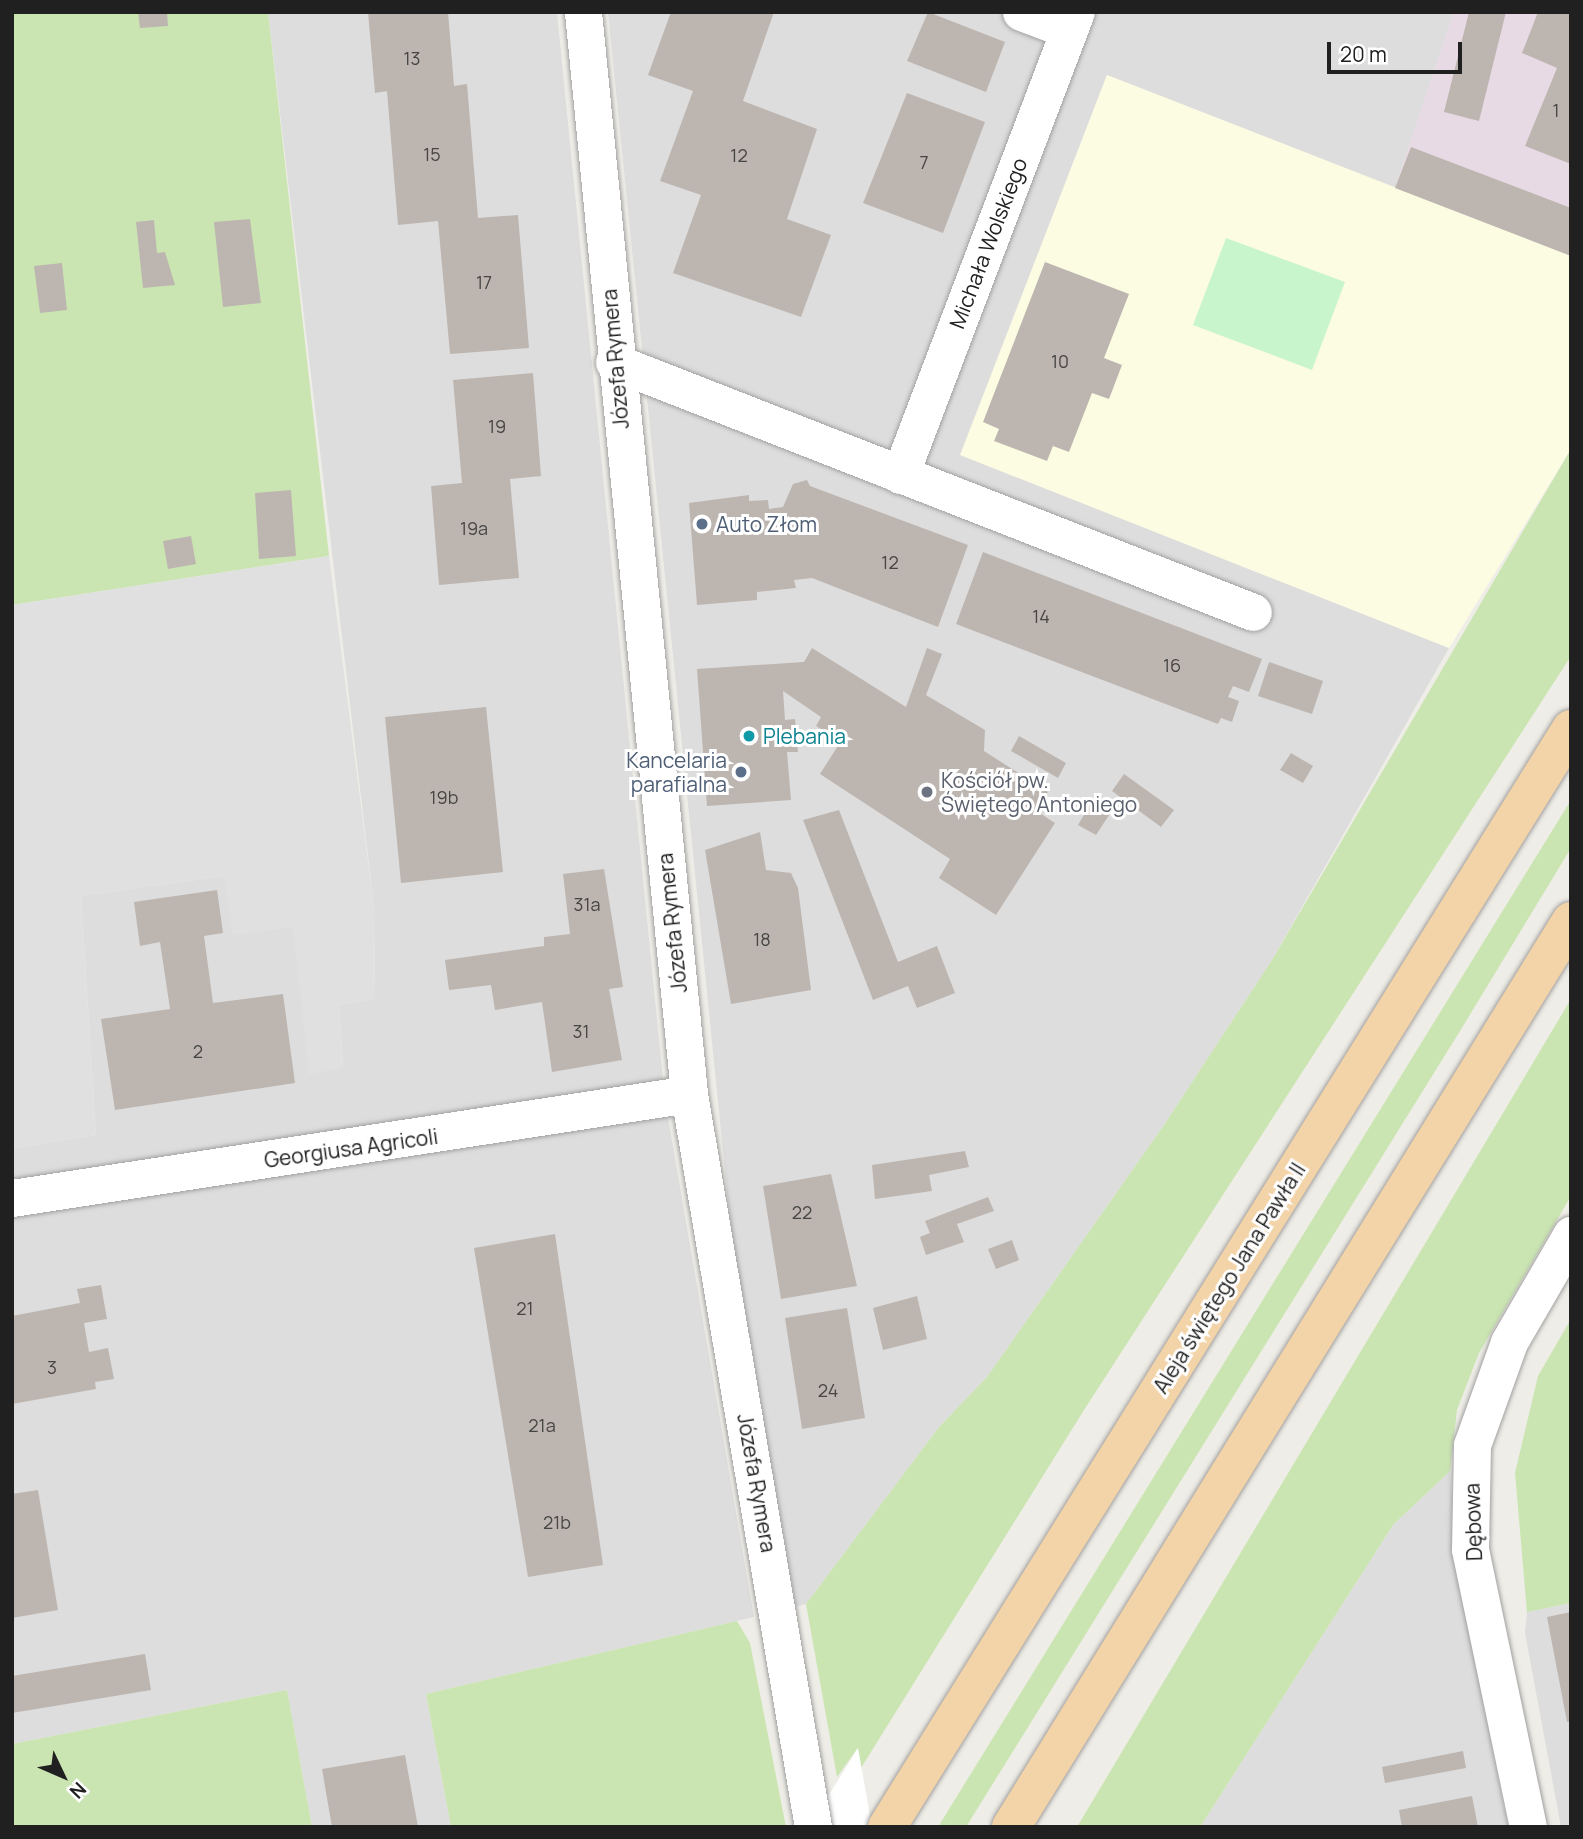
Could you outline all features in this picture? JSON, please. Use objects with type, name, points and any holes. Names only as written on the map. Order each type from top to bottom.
[{"type":"main road","name":"Aleja świętego Jana Pawła II","points":[[887,1827],[1571,729]]},
{"type":"main road","points":[[1011,1827],[1571,920]]},
{"type":"street","name":"Józefa Rymera","points":[[583,12],[614,362],[689,1094],[813,1827]]},
{"type":"street","points":[[1021,12],[1073,21]]},
{"type":"street","name":"Michała Wolskiego","points":[[900,475],[1073,21]]},
{"type":"street","points":[[614,362],[1252,612]]},
{"type":"street","name":"Georgiusa Agricoli","points":[[12,1198],[689,1094]]},
{"type":"street","name":"Dębowa","points":[[1528,1827],[1470,1549],[1472,1446],[1509,1342],[1571,1235]]},
{"type":"shaded area","points":[[268,12],[557,12],[665,1100],[754,1617],[426,1694],[451,1827],[312,1827],[287,1690],[12,1744],[12,1149],[96,1135],[81,896],[224,876],[292,926],[343,1068],[339,1005],[375,999],[374,907]]},
{"type":"shaded area","points":[[608,12],[1454,12],[1395,188],[1107,75],[961,455],[1449,648],[1272,960],[1164,1125],[987,1377],[939,1427],[806,1604],[794,1607],[736,1280]]},
{"type":"shaded area","points":[[1454,12],[1571,12],[1571,256],[1395,188]]},
{"type":"shaded area","points":[[1107,75],[1571,256],[1571,449],[1449,648],[960,455]]},
{"type":"shaded area","points":[[329,556],[374,907],[375,999],[339,1005],[343,1068],[309,1074],[293,927],[233,935],[224,876],[81,896],[96,1135],[12,1149],[12,605]]},
{"type":"shaded area","points":[[1450,1471],[1459,1578],[1508,1827],[1200,1827],[1393,1525]]},
{"type":"shaded area","points":[[1571,1603],[1571,1827],[1561,1827],[1525,1633],[1527,1612]]},
{"type":"green space","points":[[12,12],[268,12],[329,556],[12,605]]},
{"type":"green space","points":[[1226,238],[1345,282],[1312,370],[1193,325]]},
{"type":"green space","points":[[1571,449],[1571,656],[1084,1410],[861,1768],[857,1749],[837,1777],[806,1604],[939,1427],[987,1377],[1164,1125],[1272,960]]},
{"type":"green space","points":[[1571,800],[1571,848],[1460,1031],[966,1827],[938,1827]]},
{"type":"green space","points":[[1571,999],[1571,1196],[1479,1353],[1457,1410],[1450,1471],[1393,1525],[1200,1827],[1077,1827]]},
{"type":"green space","points":[[1571,1319],[1571,1603],[1527,1612],[1515,1473],[1538,1376]]},
{"type":"green space","points":[[737,1621],[750,1643],[786,1827],[451,1827],[426,1694]]},
{"type":"green space","points":[[287,1690],[312,1827],[12,1827],[12,1744]]},
{"type":"pier","points":[[858,1748],[872,1827],[809,1827]]},
{"type":"building","points":[[138,12],[167,12],[168,26],[140,28]]},
{"type":"building","points":[[368,12],[448,12],[454,86],[467,84],[478,218],[518,215],[529,348],[450,354],[438,221],[398,225],[387,91],[375,93]]},
{"type":"building","points":[[671,12],[774,12],[743,101],[817,129],[787,219],[831,235],[801,317],[673,273],[701,195],[660,181],[693,91],[648,75]]},
{"type":"building","points":[[928,12],[1005,42],[986,92],[907,61]]},
{"type":"building","points":[[1469,12],[1506,12],[1479,121],[1444,112]]},
{"type":"building","points":[[1538,12],[1571,12],[1571,164],[1525,146],[1557,68],[1522,53]]},
{"type":"building","points":[[907,93],[985,122],[943,233],[863,203]]},
{"type":"building","points":[[1411,147],[1571,208],[1571,256],[1395,188]]},
{"type":"building","points":[[250,219],[261,303],[223,307],[214,222]]},
{"type":"building","points":[[154,220],[157,253],[165,252],[175,285],[143,288],[136,222]]},
{"type":"building","points":[[1045,262],[1129,294],[1104,358],[1122,365],[1109,399],[1092,393],[1069,452],[1053,446],[1047,461],[994,441],[999,429],[983,422]]},
{"type":"building","points":[[62,263],[67,310],[40,313],[34,266]]},
{"type":"building","points":[[533,373],[541,476],[510,479],[519,578],[439,585],[431,486],[462,483],[453,380]]},
{"type":"building","points":[[807,480],[810,486],[968,545],[938,627],[812,578],[794,580],[796,588],[757,592],[757,600],[697,605],[689,503],[749,495],[749,501],[768,500],[769,509],[783,507],[793,484]]},
{"type":"building","points":[[291,490],[296,556],[259,559],[255,493]]},
{"type":"building","points":[[191,536],[196,564],[168,569],[163,541]]},
{"type":"building","points":[[983,552],[1262,659],[1249,692],[1233,686],[1228,697],[1239,701],[1232,722],[1221,718],[1218,724],[956,624]]},
{"type":"building","points":[[812,648],[906,707],[927,648],[942,654],[926,695],[985,730],[984,751],[1048,792],[1035,810],[1055,823],[996,915],[939,878],[950,859],[820,774],[841,741],[816,726],[821,717],[783,691],[785,720],[795,719],[798,752],[787,752],[791,800],[707,806],[697,669],[804,662]]},
{"type":"building","points":[[1269,662],[1323,681],[1312,714],[1258,696]]},
{"type":"building","points":[[486,707],[503,872],[401,883],[385,717]]},
{"type":"building","points":[[1019,736],[1066,763],[1058,778],[1011,751]]},
{"type":"building","points":[[1291,753],[1313,766],[1303,783],[1280,770]]},
{"type":"building","points":[[1124,774],[1174,810],[1161,827],[1112,791]]},
{"type":"building","points":[[1096,794],[1115,806],[1096,835],[1078,825]]},
{"type":"building","points":[[839,810],[898,962],[937,946],[955,993],[917,1008],[908,986],[873,1000],[803,820]]},
{"type":"building","points":[[760,832],[766,870],[791,873],[798,888],[811,990],[731,1004],[705,850]]},
{"type":"building","points":[[604,869],[623,987],[609,989],[622,1060],[552,1072],[542,1002],[495,1010],[491,985],[449,990],[445,960],[544,946],[544,937],[570,934],[563,874]]},
{"type":"building","points":[[217,890],[223,933],[204,936],[213,1003],[283,994],[295,1083],[115,1110],[101,1019],[170,1009],[160,942],[140,946],[134,902]]},
{"type":"building","points":[[965,1151],[969,1167],[929,1175],[932,1191],[875,1199],[872,1165]]},
{"type":"building","points":[[831,1174],[857,1286],[781,1299],[763,1186]]},
{"type":"building","points":[[988,1197],[994,1211],[957,1224],[964,1242],[926,1255],[920,1237],[930,1233],[925,1221]]},
{"type":"building","points":[[555,1234],[603,1565],[528,1577],[474,1248]]},
{"type":"building","points":[[1012,1240],[1019,1260],[996,1269],[988,1249]]},
{"type":"building","points":[[101,1285],[107,1319],[84,1323],[89,1352],[108,1348],[114,1379],[95,1382],[96,1389],[12,1404],[12,1316],[80,1303],[77,1289]]},
{"type":"building","points":[[917,1296],[927,1339],[883,1350],[873,1308]]},
{"type":"building","points":[[847,1308],[865,1418],[802,1429],[785,1318]]},
{"type":"building","points":[[38,1490],[58,1610],[12,1618],[12,1494]]},
{"type":"building","points":[[1571,1612],[1571,1721],[1567,1722],[1547,1617]]},
{"type":"building","points":[[145,1654],[151,1690],[12,1713],[12,1676]]},
{"type":"building","points":[[1463,1751],[1466,1768],[1385,1783],[1382,1767]]},
{"type":"building","points":[[405,1755],[418,1827],[332,1827],[322,1769]]},
{"type":"building","points":[[1472,1796],[1478,1827],[1402,1827],[1399,1810]]},
{"type":"place","name":"Auto Złom","points":[[702,524]]},
{"type":"place","name":"Plebania","points":[[749,736]]},
{"type":"place","name":"Kancelaria parafialna","points":[[741,772]]},
{"type":"place","name":"Kościół pw. Świętego Antoniego","points":[[927,792]]}]
